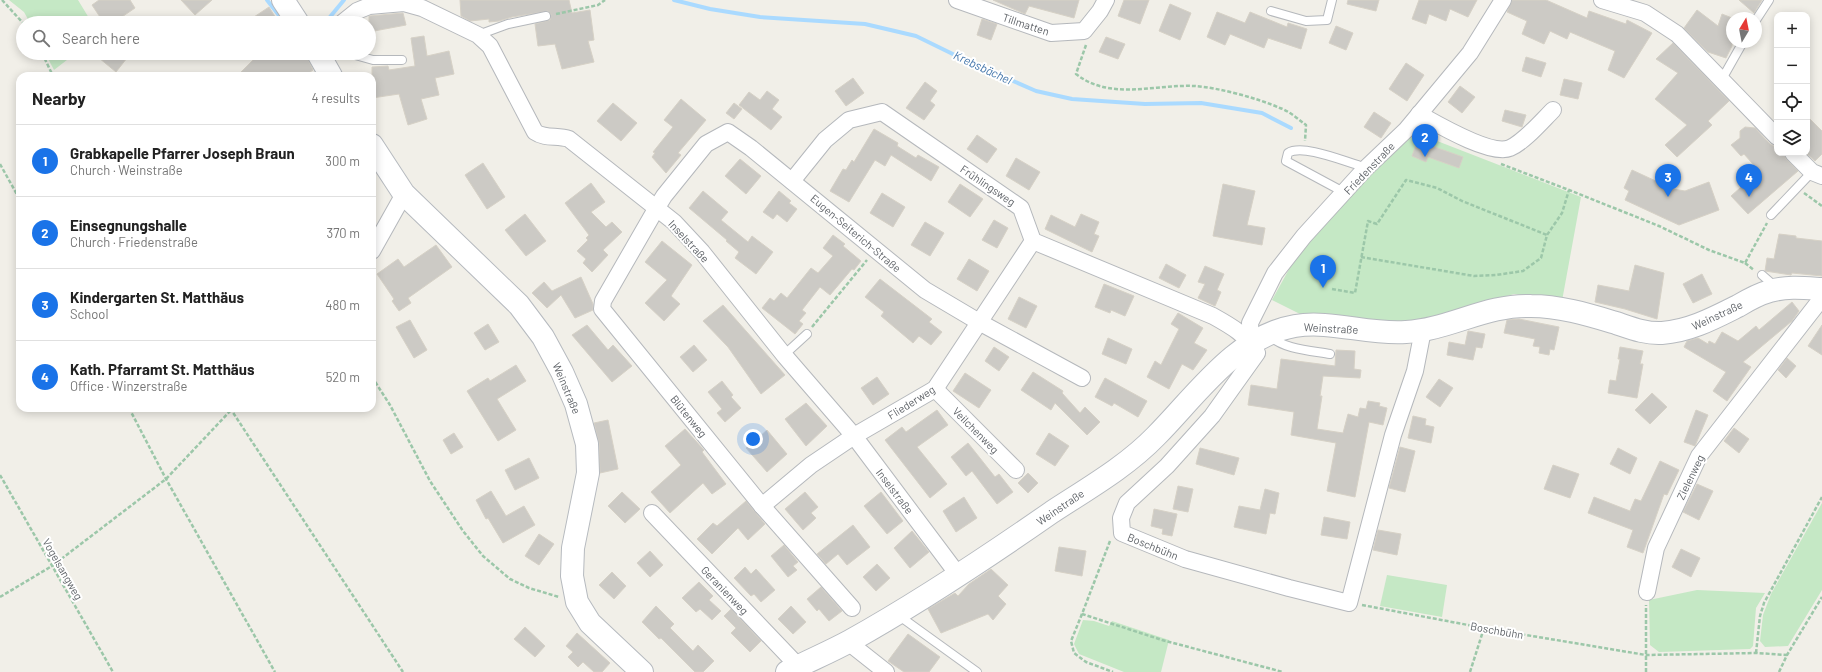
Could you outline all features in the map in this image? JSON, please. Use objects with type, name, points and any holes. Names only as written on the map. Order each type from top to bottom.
[{"type":"main road","points":[[282,0],[293,16]]},
{"type":"main road","points":[[322,60],[329,72]]},
{"type":"main road","name":"Weinstraße","points":[[376,151],[404,194],[519,305],[543,337],[562,372],[576,404],[587,444],[588,473],[573,548],[572,576],[577,602],[590,623],[642,672]]},
{"type":"main road","name":"Weinstraße","points":[[793,669],[848,642],[959,576],[1120,466],[1153,440],[1229,360],[1260,339],[1295,326],[1314,325],[1404,333],[1423,330],[1498,309],[1530,306],[1563,309],[1639,331],[1659,333],[1686,330],[1711,320],[1759,295],[1767,282],[1822,290]]},
{"type":"street","name":"Tillmatten","points":[[956,0],[1051,33],[1084,31]]},
{"type":"street","points":[[1084,31],[1100,11],[1106,0]]},
{"type":"street","name":"Friedenstraße","points":[[1260,339],[1250,323],[1275,273],[1304,236],[1365,170],[1406,130],[1470,53],[1503,0]]},
{"type":"street","points":[[1602,0],[1645,13],[1677,34],[1774,134]]},
{"type":"street","name":"Inselstraße","points":[[351,16],[357,11],[369,6],[404,3],[422,8],[478,35],[490,46],[535,132],[541,136],[561,136],[569,139],[674,222],[702,252],[784,355],[854,436],[959,576]]},
{"type":"street","points":[[1419,114],[1464,138],[1497,150],[1509,149],[1532,132],[1553,110]]},
{"type":"street","name":"Frühlingsweg","points":[[792,181],[825,140],[850,120],[882,112],[1021,208],[1033,241]]},
{"type":"street","name":"Eugen-Seiterich-Straße","points":[[656,209],[664,196],[706,144],[728,132],[751,148],[925,290],[979,322],[1082,378]]},
{"type":"street","points":[[1796,156],[1817,174]]},
{"type":"street","points":[[376,244],[404,194]]},
{"type":"street","name":"Blütenweg","points":[[656,209],[602,301],[602,309],[762,506],[852,608]]},
{"type":"street","points":[[1033,241],[1213,316],[1260,339]]},
{"type":"street","name":"Fliederweg","points":[[762,506],[811,465],[854,436],[935,389],[1033,241]]},
{"type":"street","name":"Zielenweg","points":[[1647,592],[1656,548],[1698,456],[1818,303],[1822,290]]},
{"type":"street","points":[[1349,603],[1393,435],[1415,372],[1423,330]]},
{"type":"street","name":"Boschbühn","points":[[1260,339],[1257,353],[1212,416],[1167,466],[1127,503],[1121,518],[1122,533],[1185,559],[1349,603]]},
{"type":"street","name":"Veilchenweg","points":[[935,389],[1016,470]]},
{"type":"street","name":"Geranienweg","points":[[652,513],[793,669]]},
{"type":"street","points":[[848,642],[886,672]]},
{"type":"lane","points":[[1271,10],[1306,21],[1327,20],[1332,0]]},
{"type":"lane","points":[[1761,12],[1769,0]]},
{"type":"lane","points":[[478,35],[508,24],[546,16]]},
{"type":"lane","points":[[1722,79],[1740,48]]},
{"type":"lane","points":[[376,60],[402,60]]},
{"type":"lane","points":[[1344,194],[1338,189],[1286,161],[1288,153],[1292,150],[1302,150],[1358,165],[1365,170]]},
{"type":"lane","points":[[1771,215],[1798,187],[1817,174]]},
{"type":"lane","points":[[784,355],[807,334]]},
{"type":"lane","points":[[1260,339],[1330,354]]},
{"type":"lane","points":[[897,614],[977,672]]},
{"type":"path","points":[[2,0],[17,16]]},
{"type":"path","points":[[546,16],[598,5],[605,0]]},
{"type":"path","points":[[1084,31],[1086,48],[1079,61],[1076,74],[1084,81],[1099,86],[1126,90],[1194,86],[1227,92],[1281,108],[1306,125],[1305,140],[1302,150]]},
{"type":"path","points":[[45,60],[51,72]]},
{"type":"path","points":[[1497,150],[1494,162],[1659,226],[1709,250],[1745,263],[1771,215]]},
{"type":"path","points":[[0,164],[16,193]]},
{"type":"path","points":[[1332,289],[1355,293],[1368,222],[1377,224],[1406,180],[1437,188],[1462,201],[1547,235]]},
{"type":"path","points":[[1798,187],[1822,206]]},
{"type":"path","points":[[1361,257],[1474,276],[1496,275],[1523,271],[1541,258],[1547,235],[1562,213],[1569,190]]},
{"type":"path","points":[[807,334],[875,250]]},
{"type":"path","points":[[376,383],[390,405],[430,481],[463,531],[483,556],[510,580],[529,588],[577,602]]},
{"type":"path","points":[[131,412],[166,479],[275,672]]},
{"type":"path","points":[[0,597],[52,566],[166,479],[229,412]]},
{"type":"path","points":[[234,412],[404,672]]},
{"type":"path","name":"Vogelsangweg","points":[[0,475],[113,672]]},
{"type":"path","points":[[1756,653],[1760,616],[1764,603],[1822,497]]},
{"type":"path","points":[[1113,672],[1086,662],[1074,653],[1071,641],[1112,538],[1122,533]]},
{"type":"path","points":[[1646,672],[1645,614],[1647,592]]},
{"type":"path","points":[[1779,672],[1787,655],[1822,597]]},
{"type":"path","name":"Boschbühn","points":[[1349,603],[1484,628],[1646,655],[1756,653],[1787,655]]},
{"type":"path","points":[[1082,614],[1162,640],[1283,672]]},
{"type":"path","points":[[1470,672],[1484,628]]},
{"type":"green space","points":[[9,0],[78,0],[88,16],[26,16],[24,12]]},
{"type":"green space","points":[[49,60],[67,60],[54,70]]},
{"type":"green space","points":[[1414,132],[1581,197],[1562,301],[1514,294],[1416,322],[1392,323],[1300,314],[1272,300],[1303,244]]},
{"type":"green space","points":[[1822,503],[1822,590],[1788,646],[1765,647],[1760,641],[1763,615],[1771,594]]},
{"type":"green space","points":[[1387,575],[1447,585],[1442,617],[1380,606]]},
{"type":"green space","points":[[1697,590],[1765,593],[1756,608],[1753,646],[1750,649],[1659,652],[1650,645],[1649,600]]},
{"type":"green space","points":[[1083,620],[1094,621],[1109,626],[1112,621],[1169,640],[1161,672],[1124,672],[1079,654],[1074,644]]},
{"type":"building","points":[[99,0],[130,0],[135,8],[123,16],[99,16],[92,5]]},
{"type":"building","points":[[181,0],[212,0],[195,15]]},
{"type":"building","points":[[460,0],[569,0],[572,13],[590,10],[594,40],[588,41],[594,62],[562,69],[555,44],[538,46],[535,24],[550,20],[551,14],[548,11],[512,17],[499,21],[489,22],[489,19],[470,21],[461,16]]},
{"type":"building","points":[[993,0],[1079,0],[1074,18],[1029,6],[1025,14]]},
{"type":"building","points":[[1124,0],[1149,0],[1140,24],[1118,16]]},
{"type":"building","points":[[1348,0],[1379,0],[1376,11],[1347,4]]},
{"type":"building","points":[[1419,0],[1477,0],[1468,17],[1450,9],[1446,21],[1429,14],[1426,24],[1412,19]]},
{"type":"building","points":[[1512,0],[1546,0],[1587,18],[1589,11],[1626,24],[1627,20],[1652,33],[1624,78],[1608,70],[1615,51],[1570,32],[1567,39],[1550,31],[1544,44],[1522,34],[1527,21],[1507,12]]},
{"type":"building","points":[[1739,0],[1762,0],[1755,12]]},
{"type":"building","points":[[1170,4],[1191,13],[1180,40],[1159,31]]},
{"type":"building","points":[[269,7],[275,16],[256,16]]},
{"type":"building","points":[[1697,10],[1718,26],[1722,14],[1726,16],[1726,48],[1731,48],[1726,58],[1708,52],[1684,28]]},
{"type":"building","points":[[1217,12],[1245,23],[1250,12],[1287,27],[1288,23],[1307,29],[1301,49],[1268,38],[1264,48],[1230,34],[1225,45],[1207,37]]},
{"type":"building","points":[[403,13],[406,25],[376,31],[376,16],[369,16]]},
{"type":"building","points":[[982,19],[997,24],[991,40],[977,35]]},
{"type":"building","points":[[1336,26],[1353,33],[1346,50],[1329,43]]},
{"type":"building","points":[[424,36],[427,56],[449,51],[454,74],[435,78],[439,95],[421,99],[427,119],[408,125],[399,94],[376,97],[376,72],[372,72],[372,67],[388,66],[389,70],[415,66],[411,38]]},
{"type":"building","points":[[1106,37],[1125,44],[1118,59],[1099,52]]},
{"type":"building","points":[[1673,43],[1729,101],[1708,121],[1712,125],[1677,157],[1665,145],[1687,125],[1655,99],[1678,73],[1656,59]]},
{"type":"building","points":[[1526,57],[1546,63],[1541,77],[1522,71]]},
{"type":"building","points":[[101,60],[125,60],[116,72]]},
{"type":"building","points":[[253,60],[308,60],[313,70],[310,72],[241,72]]},
{"type":"building","points":[[1406,63],[1424,75],[1407,101],[1389,89]]},
{"type":"building","points":[[853,78],[864,93],[846,106],[835,91]]},
{"type":"building","points":[[1564,79],[1582,83],[1578,99],[1560,95]]},
{"type":"building","points":[[925,82],[937,91],[930,101],[935,105],[924,120],[906,108]]},
{"type":"building","points":[[1460,86],[1475,97],[1462,113],[1448,102]]},
{"type":"building","points":[[767,91],[779,100],[772,109],[782,117],[771,130],[739,105],[749,92],[760,100]]},
{"type":"building","points":[[681,99],[706,120],[678,153],[681,155],[666,173],[652,157],[655,153],[653,152],[673,127],[664,120]]},
{"type":"building","points":[[613,103],[637,123],[621,141],[597,121]]},
{"type":"building","points":[[734,103],[742,109],[734,119],[726,113]]},
{"type":"building","points":[[1505,110],[1526,115],[1522,127],[1502,121]]},
{"type":"building","points":[[1374,112],[1391,123],[1381,138],[1364,127]]},
{"type":"building","points":[[1810,119],[1822,131],[1822,154],[1815,161],[1809,156]]},
{"type":"building","points":[[1745,127],[1755,128],[1774,146],[1774,156],[1785,156],[1786,159],[1798,171],[1748,214],[1731,196],[1759,171],[1744,154],[1741,156],[1731,145],[1740,138],[1740,131]]},
{"type":"building","points":[[874,129],[898,143],[897,146],[916,158],[918,155],[939,167],[931,181],[891,155],[885,166],[875,160],[849,202],[830,191],[843,169],[846,170],[852,160],[854,162]]},
{"type":"building","points":[[977,135],[997,149],[987,163],[967,149]]},
{"type":"building","points":[[1419,137],[1433,143],[1432,146],[1463,157],[1459,168],[1428,157],[1426,162],[1412,156]]},
{"type":"building","points":[[1016,158],[1040,172],[1029,190],[1006,176]]},
{"type":"building","points":[[740,159],[761,176],[746,194],[725,176]]},
{"type":"building","points":[[483,163],[505,197],[487,209],[465,175]]},
{"type":"building","points":[[1632,170],[1673,189],[1685,191],[1709,182],[1719,210],[1679,225],[1668,220],[1625,200],[1629,191],[1624,188]]},
{"type":"building","points":[[591,183],[605,202],[591,212],[606,227],[612,222],[622,232],[603,250],[608,255],[592,272],[583,263],[586,259],[577,251],[588,240],[586,238],[589,235],[565,203]]},
{"type":"building","points":[[960,184],[983,199],[970,217],[948,202]]},
{"type":"building","points":[[1223,184],[1255,191],[1247,225],[1265,228],[1262,245],[1213,236]]},
{"type":"building","points":[[703,191],[728,212],[721,220],[748,242],[752,236],[773,252],[756,274],[735,258],[739,252],[726,241],[727,240],[689,208]]},
{"type":"building","points":[[779,191],[791,201],[789,203],[797,209],[787,222],[777,214],[773,219],[763,212]]},
{"type":"building","points":[[882,193],[905,207],[893,227],[870,213]]},
{"type":"building","points":[[525,214],[546,241],[526,256],[505,230]]},
{"type":"building","points":[[1081,214],[1099,222],[1094,234],[1099,236],[1092,252],[1045,229],[1051,215],[1075,227]]},
{"type":"building","points":[[994,220],[1008,228],[997,248],[982,240]]},
{"type":"building","points":[[925,222],[944,233],[930,256],[911,245]]},
{"type":"building","points":[[1779,234],[1796,236],[1796,238],[1822,241],[1822,276],[1792,273],[1791,275],[1765,271],[1767,258],[1774,259]]},
{"type":"building","points":[[833,235],[845,244],[843,246],[861,261],[854,270],[852,269],[830,295],[820,287],[802,310],[806,313],[799,321],[803,324],[795,334],[762,308],[770,298],[774,301],[781,293],[787,298],[811,268],[818,273],[833,256],[823,248]]},
{"type":"building","points":[[662,241],[692,265],[671,296],[680,304],[664,321],[645,303],[667,280],[645,262]]},
{"type":"building","points":[[436,245],[452,267],[408,298],[411,303],[399,311],[392,301],[394,299],[377,274],[398,259],[404,267]]},
{"type":"building","points":[[969,259],[989,271],[977,291],[957,279]]},
{"type":"building","points":[[1166,264],[1186,275],[1179,288],[1159,278]]},
{"type":"building","points":[[1635,265],[1664,273],[1657,319],[1595,302],[1598,285],[1629,291]]},
{"type":"building","points":[[1205,266],[1224,274],[1217,290],[1221,292],[1215,306],[1198,298],[1205,284],[1198,282]]},
{"type":"building","points":[[1702,274],[1712,294],[1693,303],[1683,284]]},
{"type":"building","points":[[581,277],[593,304],[593,310],[575,318],[561,295],[547,308],[532,293],[544,282],[552,291]]},
{"type":"building","points":[[880,279],[932,319],[929,322],[942,332],[931,345],[919,336],[913,343],[881,316],[884,312],[865,297]]},
{"type":"building","points":[[1104,284],[1134,296],[1125,316],[1111,310],[1110,313],[1095,307]]},
{"type":"building","points":[[1019,297],[1037,306],[1026,328],[1008,319]]},
{"type":"building","points":[[1792,302],[1799,311],[1792,321],[1743,362],[1751,367],[1727,401],[1713,391],[1726,372],[1684,347],[1687,341],[1698,338],[1708,344],[1709,341],[1715,344],[1722,332],[1738,341],[1756,326],[1759,330]]},
{"type":"building","points":[[723,305],[785,375],[761,394],[728,347],[703,321]]},
{"type":"building","points":[[1178,313],[1203,328],[1194,343],[1207,350],[1193,370],[1182,364],[1169,389],[1147,377],[1155,361],[1161,365],[1179,329],[1171,324]]},
{"type":"building","points":[[1519,319],[1559,327],[1554,350],[1550,349],[1549,355],[1539,353],[1540,347],[1533,346],[1535,339],[1504,333],[1507,320]]},
{"type":"building","points":[[410,320],[427,350],[414,358],[396,327]]},
{"type":"building","points":[[488,324],[499,342],[485,350],[474,333]]},
{"type":"building","points":[[587,325],[608,350],[613,345],[632,366],[612,382],[572,335]]},
{"type":"building","points":[[1822,325],[1822,355],[1808,346]]},
{"type":"building","points":[[1468,331],[1485,334],[1482,348],[1476,347],[1473,360],[1447,355],[1449,342],[1465,345]]},
{"type":"building","points":[[1108,338],[1132,349],[1126,364],[1102,354]]},
{"type":"building","points":[[694,345],[707,360],[693,372],[680,357]]},
{"type":"building","points":[[994,347],[1009,357],[999,371],[985,361]]},
{"type":"building","points":[[1620,347],[1643,351],[1640,364],[1643,364],[1637,398],[1608,393],[1610,380],[1616,381],[1620,359],[1618,359]]},
{"type":"building","points":[[1336,350],[1355,351],[1354,369],[1361,370],[1360,378],[1323,376],[1320,396],[1322,396],[1317,429],[1343,433],[1348,414],[1358,417],[1360,408],[1366,409],[1368,401],[1380,403],[1379,406],[1387,408],[1383,425],[1369,422],[1355,497],[1327,491],[1336,443],[1291,435],[1294,412],[1248,405],[1251,385],[1277,389],[1281,359],[1335,366]]},
{"type":"building","points":[[1787,358],[1796,366],[1786,378],[1778,370]]},
{"type":"building","points":[[516,365],[526,381],[497,399],[516,430],[498,441],[467,391],[488,378],[490,381]]},
{"type":"building","points":[[1033,372],[1063,391],[1062,393],[1080,413],[1085,407],[1100,422],[1087,435],[1055,403],[1051,410],[1021,390]]},
{"type":"building","points":[[965,373],[991,390],[979,408],[953,391]]},
{"type":"building","points":[[877,377],[889,394],[873,405],[861,388]]},
{"type":"building","points":[[1105,378],[1147,401],[1138,417],[1114,403],[1112,406],[1095,397]]},
{"type":"building","points":[[1439,379],[1453,388],[1440,407],[1426,397]]},
{"type":"building","points":[[722,381],[733,395],[731,397],[741,408],[725,422],[717,413],[722,409],[708,392]]},
{"type":"building","points":[[1652,393],[1667,407],[1650,424],[1635,410]]},
{"type":"building","points":[[806,403],[827,426],[806,446],[785,419]]},
{"type":"building","points":[[937,410],[948,425],[917,447],[947,484],[930,498],[885,440],[902,427],[906,432]]},
{"type":"building","points":[[1696,410],[1708,415],[1695,446],[1684,442]]},
{"type":"building","points":[[1413,416],[1426,419],[1425,425],[1434,427],[1431,443],[1408,438]]},
{"type":"building","points":[[608,420],[618,469],[600,473],[599,443],[594,423]]},
{"type":"building","points":[[1734,428],[1749,439],[1739,453],[1724,441]]},
{"type":"building","points":[[685,429],[704,450],[702,452],[726,484],[712,494],[703,483],[670,513],[651,492],[681,465],[665,446]]},
{"type":"building","points":[[767,430],[787,454],[767,472],[746,448],[749,446],[744,441],[754,433],[758,438]]},
{"type":"building","points":[[454,433],[463,447],[451,454],[443,440]]},
{"type":"building","points":[[1049,433],[1069,446],[1055,466],[1036,454]]},
{"type":"building","points":[[968,443],[995,477],[999,474],[1013,492],[997,504],[972,471],[966,476],[951,457]]},
{"type":"building","points":[[1400,447],[1415,451],[1405,492],[1389,488]]},
{"type":"building","points":[[1200,448],[1239,458],[1234,475],[1196,464]]},
{"type":"building","points":[[1618,448],[1637,458],[1630,474],[1610,464]]},
{"type":"building","points":[[529,458],[539,478],[515,490],[505,470]]},
{"type":"building","points":[[1660,461],[1679,470],[1667,495],[1664,494],[1643,553],[1627,547],[1633,530],[1588,513],[1594,497],[1630,511],[1635,499],[1641,501]]},
{"type":"building","points":[[1553,465],[1579,474],[1570,498],[1544,489]]},
{"type":"building","points":[[1028,473],[1038,483],[1028,493],[1018,483]]},
{"type":"building","points":[[1697,484],[1713,491],[1699,520],[1683,512]]},
{"type":"building","points":[[1178,486],[1193,489],[1188,512],[1173,509]]},
{"type":"building","points":[[1265,489],[1279,493],[1275,514],[1270,513],[1266,534],[1234,527],[1239,506],[1260,510]]},
{"type":"building","points":[[491,491],[506,516],[524,506],[535,525],[503,543],[488,518],[486,519],[476,500]]},
{"type":"building","points":[[622,492],[640,509],[625,523],[608,506]]},
{"type":"building","points":[[805,492],[818,507],[811,513],[816,518],[803,530],[785,509]]},
{"type":"building","points":[[881,492],[903,521],[887,534],[864,506]]},
{"type":"building","points":[[964,497],[977,518],[956,532],[943,511]]},
{"type":"building","points":[[746,501],[765,524],[748,540],[738,528],[712,554],[697,539],[713,523],[717,526]]},
{"type":"building","points":[[1154,509],[1177,514],[1172,536],[1162,534],[1163,529],[1151,526]]},
{"type":"building","points":[[1324,517],[1350,522],[1347,539],[1321,535]]},
{"type":"building","points":[[853,525],[870,547],[847,565],[838,554],[826,564],[817,554]]},
{"type":"building","points":[[1378,530],[1401,534],[1397,555],[1373,550]]},
{"type":"building","points":[[912,531],[929,552],[910,568],[894,548]]},
{"type":"building","points":[[539,534],[554,544],[539,565],[525,556]]},
{"type":"building","points":[[784,545],[798,562],[793,566],[797,570],[788,577],[771,556]]},
{"type":"building","points":[[1059,547],[1086,551],[1082,576],[1055,571]]},
{"type":"building","points":[[1681,549],[1700,558],[1691,577],[1672,567]]},
{"type":"building","points":[[650,551],[663,565],[650,577],[637,563]]},
{"type":"building","points":[[877,564],[890,578],[876,591],[863,577]]},
{"type":"building","points":[[745,567],[751,574],[756,569],[775,590],[761,602],[754,594],[751,596],[734,578]]},
{"type":"building","points":[[991,569],[1008,585],[998,596],[1006,604],[993,620],[988,614],[941,633],[928,609],[955,593],[958,596],[969,584]]},
{"type":"building","points":[[612,572],[626,586],[614,599],[599,585]]},
{"type":"building","points":[[699,582],[713,596],[709,600],[721,611],[712,620],[700,609],[696,612],[682,598]]},
{"type":"building","points":[[821,587],[842,611],[829,621],[819,609],[817,611],[807,599]]},
{"type":"building","points":[[656,606],[674,624],[670,628],[693,651],[698,645],[714,661],[703,672],[695,672],[661,638],[659,639],[642,622]]},
{"type":"building","points":[[791,606],[806,622],[793,634],[778,619]]},
{"type":"building","points":[[731,609],[761,641],[750,652],[731,633],[736,628],[724,616]]},
{"type":"building","points":[[525,627],[545,646],[535,657],[514,639]]},
{"type":"building","points":[[577,633],[610,663],[602,672],[594,672],[583,662],[578,667],[568,657],[573,652],[566,646]]},
{"type":"building","points":[[908,634],[940,657],[929,672],[904,672],[888,661]]},
{"type":"waterway","name":"Krebsbächel","points":[[267,0],[280,16]]},
{"type":"waterway","name":"Krebsbächel","points":[[331,16],[344,0]]},
{"type":"waterway","name":"Krebsbächel","points":[[674,0],[710,9],[760,17],[865,24],[916,36],[967,61],[1036,91],[1072,99],[1145,104],[1201,103],[1262,113],[1291,128]]},
{"type":"place","name":"Einsegnungshalle","points":[[1425,157]]},
{"type":"place","name":"Kindergarten St. Matthäus","points":[[1668,197]]},
{"type":"place","name":"Kath. Pfarramt St. Matthäus","points":[[1749,197]]},
{"type":"place","name":"Grabkapelle Pfarrer Joseph Braun","points":[[1323,288]]}]
